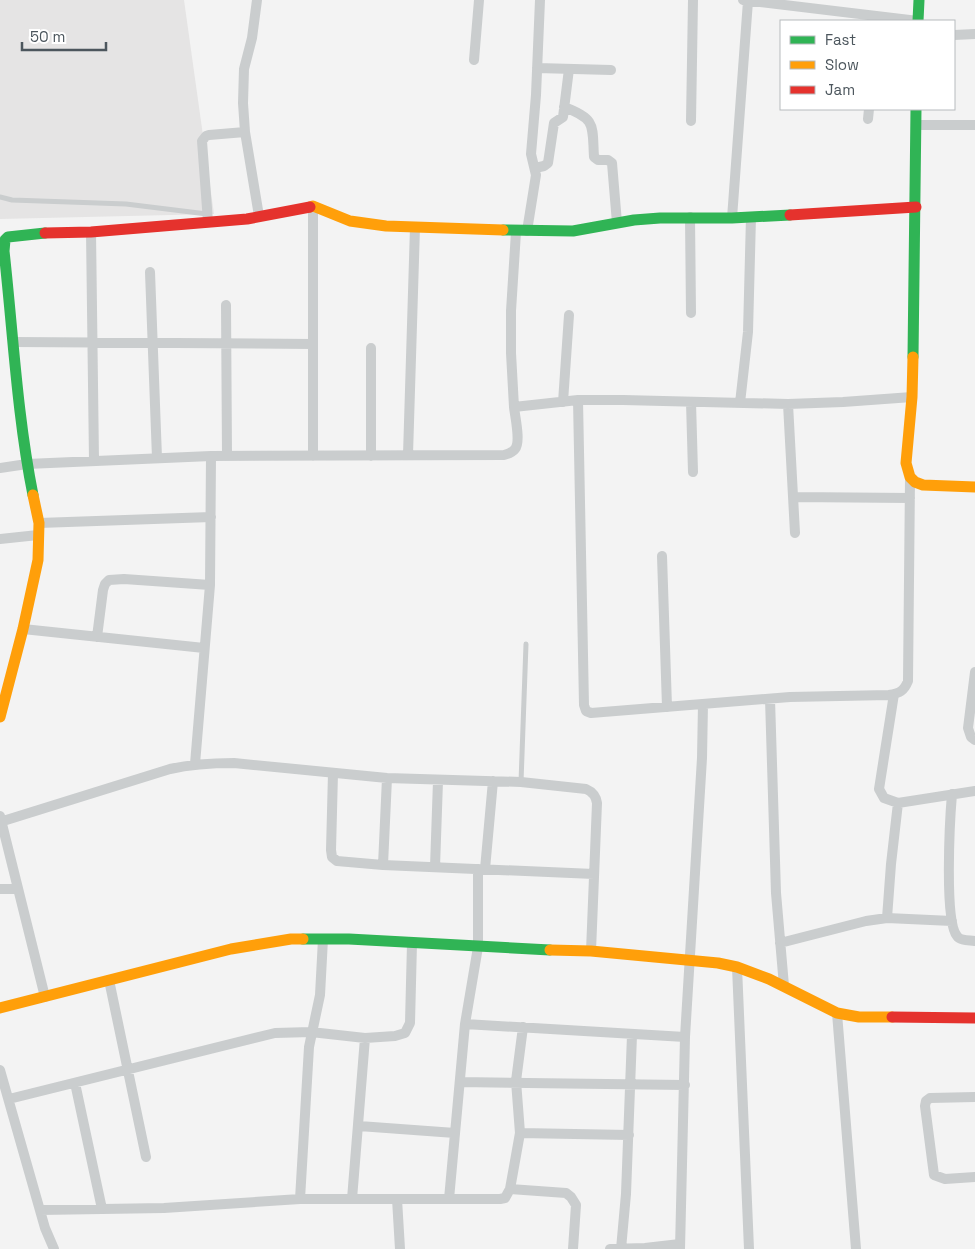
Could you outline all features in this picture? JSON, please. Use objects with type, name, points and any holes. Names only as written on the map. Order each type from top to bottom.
[{"type":"street","points":[[257,0],[243,82],[245,132],[259,216]]},
{"type":"street","points":[[474,60],[479,0]]},
{"type":"street","points":[[0,468],[27,464],[94,460],[211,456],[504,455],[516,449],[518,442],[514,407],[511,320],[521,232],[535,184],[536,168],[531,154],[540,0]]},
{"type":"street","points":[[691,121],[693,0]]},
{"type":"street","points":[[744,0],[874,19],[896,20]]},
{"type":"street","points":[[918,20],[919,0]]},
{"type":"street","points":[[732,218],[748,1]]},
{"type":"street","points":[[955,35],[975,34]]},
{"type":"street","points":[[537,68],[611,70]]},
{"type":"street","points":[[536,168],[548,163],[554,123],[562,118],[569,69]]},
{"type":"street","points":[[564,107],[582,113],[588,119],[594,136],[594,157],[598,160],[608,160],[612,163],[616,223]]},
{"type":"street","points":[[578,400],[584,705],[586,711],[591,713],[770,699],[894,694],[905,689],[908,681],[910,498],[910,479],[906,463],[912,397],[916,110]]},
{"type":"street","points":[[916,125],[975,125]]},
{"type":"street","points":[[208,218],[202,141],[209,135],[245,132]]},
{"type":"street","points":[[0,717],[38,560],[38,529],[16,379],[4,251],[3,240],[8,237],[38,233],[91,232],[208,218],[259,216],[313,206],[350,221],[386,226],[521,232],[573,231],[616,223],[660,218],[732,218],[916,207]]},
{"type":"street","points":[[313,206],[313,456]]},
{"type":"street","points":[[740,403],[748,332],[751,216]]},
{"type":"street","points":[[690,217],[691,313]]},
{"type":"street","points":[[408,455],[415,226]]},
{"type":"street","points":[[91,232],[94,460]]},
{"type":"street","points":[[150,272],[157,458]]},
{"type":"street","points":[[226,305],[227,456]]},
{"type":"street","points":[[563,402],[569,315]]},
{"type":"street","points":[[14,342],[313,344]]},
{"type":"street","points":[[370,456],[371,348]]},
{"type":"street","points":[[514,407],[578,400],[788,404],[912,397]]},
{"type":"street","points":[[691,402],[693,472]]},
{"type":"street","points":[[788,404],[795,533]]},
{"type":"street","points":[[195,764],[210,585],[211,456]]},
{"type":"street","points":[[910,479],[923,486],[975,487]]},
{"type":"street","points":[[793,497],[910,498]]},
{"type":"street","points":[[0,539],[38,529],[211,516]]},
{"type":"street","points":[[662,556],[667,707]]},
{"type":"street","points":[[97,637],[103,590],[109,580],[124,579],[210,585]]},
{"type":"street","points":[[23,628],[204,648]]},
{"type":"street","points":[[975,672],[968,728],[971,737],[975,740]]},
{"type":"street","points":[[894,694],[879,789],[884,798],[898,803],[914,802],[975,791]]},
{"type":"street","points":[[770,699],[772,810],[784,986]]},
{"type":"street","points":[[610,1249],[680,1246],[685,1037],[702,758],[703,704]]},
{"type":"street","points":[[45,997],[17,890],[1,819],[170,769],[195,764],[234,763],[387,778],[520,782],[586,789],[596,797],[597,803],[591,951]]},
{"type":"street","points":[[333,773],[332,857],[337,861],[383,865],[594,874]]},
{"type":"street","points":[[383,865],[387,778]]},
{"type":"street","points":[[435,867],[438,781]]},
{"type":"street","points":[[448,1198],[465,1024],[478,947],[482,869],[493,781]]},
{"type":"street","points":[[952,794],[948,851],[952,920],[957,937],[975,941]]},
{"type":"street","points":[[887,918],[898,803]]},
{"type":"street","points":[[0,889],[17,890]]},
{"type":"street","points":[[780,943],[866,921],[887,918],[952,920]]},
{"type":"street","points":[[0,1008],[231,949],[291,939],[350,939],[478,947],[591,951],[718,963],[737,968],[784,986],[837,1013],[859,1017],[975,1018]]},
{"type":"street","points":[[300,1198],[311,1032],[320,995],[323,939]]},
{"type":"street","points":[[9,1099],[275,1033],[311,1032],[364,1038],[395,1036],[405,1033],[410,1023],[412,943]]},
{"type":"street","points":[[737,968],[749,1249]]},
{"type":"street","points":[[109,980],[146,1157]]},
{"type":"street","points":[[837,1013],[856,1249]]},
{"type":"street","points":[[465,1024],[685,1037]]},
{"type":"street","points":[[40,1210],[164,1208],[300,1198],[505,1198],[510,1190],[520,1133],[516,1082],[523,1027]]},
{"type":"street","points":[[621,1249],[632,1084],[632,1035]]},
{"type":"street","points":[[352,1199],[359,1126],[364,1038]]},
{"type":"street","points":[[0,1070],[45,1228],[54,1249]]},
{"type":"street","points":[[460,1082],[685,1085]]},
{"type":"street","points":[[75,1083],[102,1209]]},
{"type":"street","points":[[975,1098],[930,1098],[926,1101],[925,1106],[934,1175],[945,1179],[975,1177]]},
{"type":"street","points":[[359,1126],[455,1133]]},
{"type":"street","points":[[520,1133],[629,1135]]},
{"type":"street","points":[[510,1190],[566,1193],[571,1197],[576,1205],[573,1249]]},
{"type":"street","points":[[397,1199],[400,1249]]},
{"type":"lane","points":[[0,198],[146,205],[208,218]]},
{"type":"lane","points":[[520,782],[526,644]]},
{"type":"shaded area","points":[[0,0],[184,0],[214,214],[0,219]]},
{"type":"traffic: fast","points":[[918,20],[919,0]]},
{"type":"traffic: fast","points":[[913,357],[916,110]]},
{"type":"traffic: fast","points":[[503,230],[573,231],[634,220],[660,218],[732,218],[790,215]]},
{"type":"traffic: fast","points":[[33,495],[19,404],[4,251],[5,240],[8,237],[45,233]]},
{"type":"traffic: fast","points":[[303,939],[349,939],[550,950]]},
{"type":"traffic: slow","points":[[310,207],[313,206],[350,221],[386,226],[503,230]]},
{"type":"traffic: slow","points":[[913,357],[912,397],[906,463],[910,477],[915,482],[923,485],[975,487]]},
{"type":"traffic: slow","points":[[0,717],[23,629],[38,560],[39,523],[33,495]]},
{"type":"traffic: slow","points":[[0,1008],[231,949],[291,939],[303,939]]},
{"type":"traffic: slow","points":[[550,950],[591,951],[718,963],[737,967],[769,979],[837,1013],[859,1017],[892,1017]]},
{"type":"traffic: jam","points":[[45,233],[91,232],[247,219],[310,207]]},
{"type":"traffic: jam","points":[[790,215],[916,207]]},
{"type":"traffic: jam","points":[[892,1017],[975,1018]]}]
